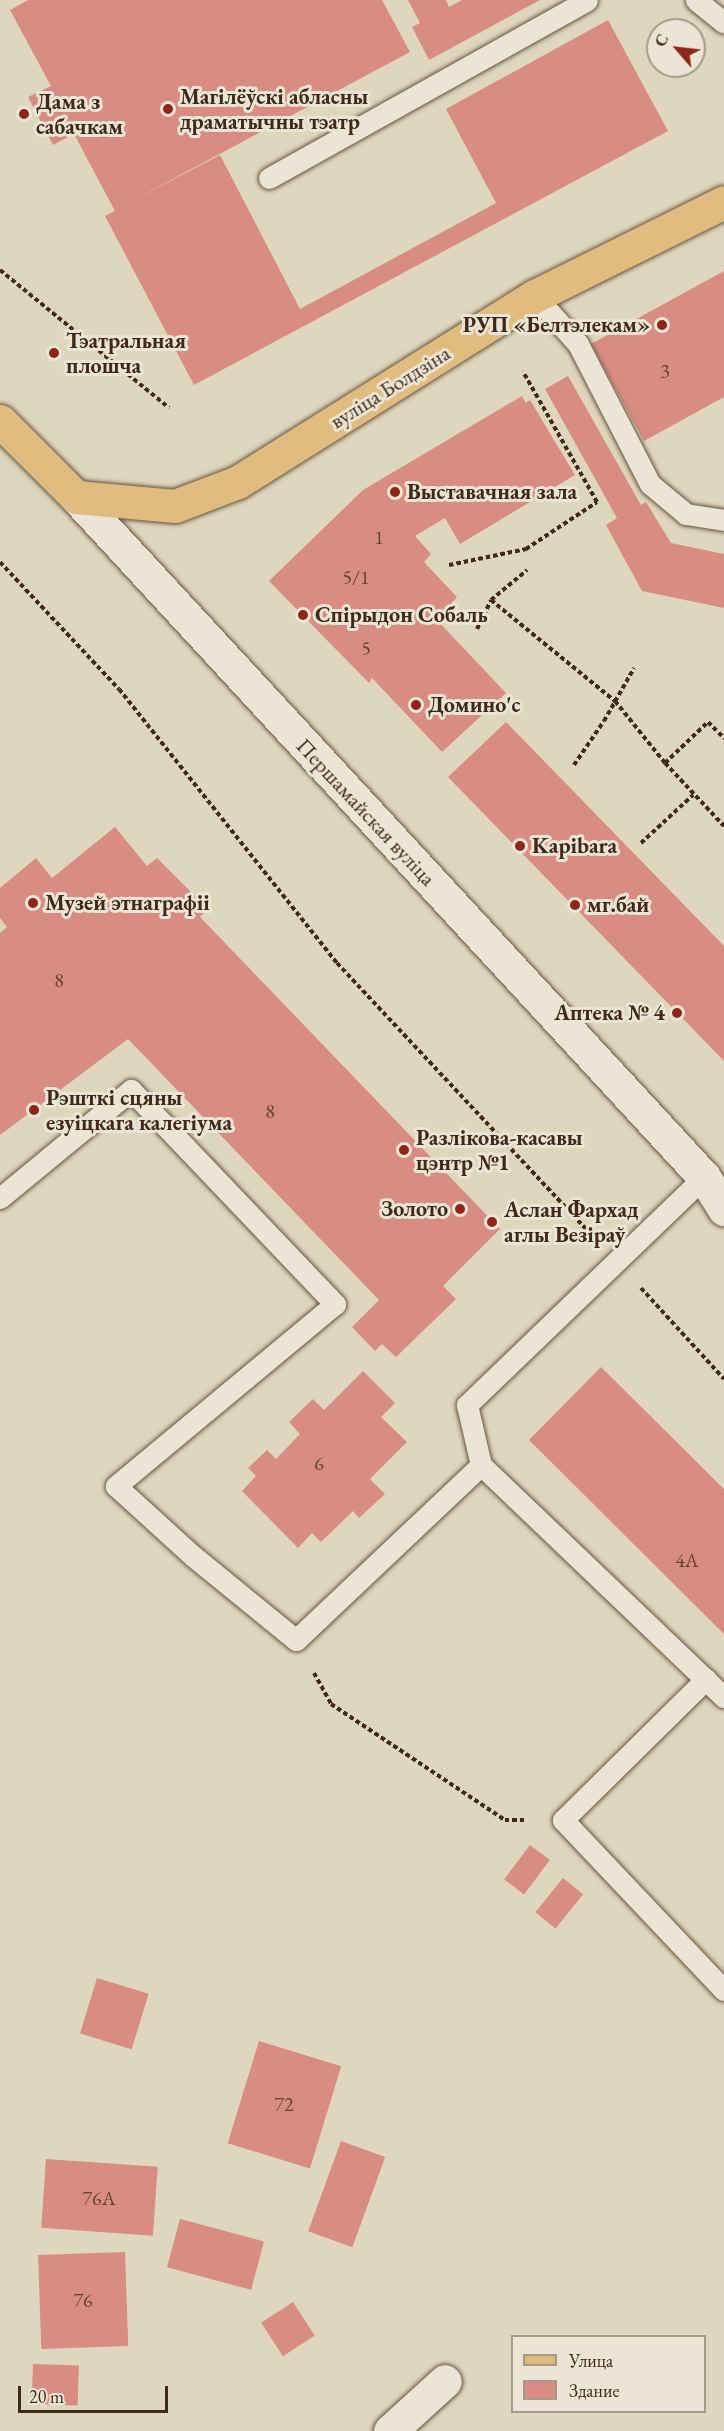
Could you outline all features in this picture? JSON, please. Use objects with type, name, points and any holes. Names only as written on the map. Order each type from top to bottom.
[{"type":"main road","name":"вуліца Болдзіна","points":[[76,497],[175,506],[238,482],[536,296],[724,201]]},
{"type":"main road","name":"Першамайская вуліца","points":[[0,421],[76,497]]},
{"type":"street","name":"Першамайская вуліца","points":[[76,497],[704,1177],[724,1209]]},
{"type":"street","points":[[390,2431],[445,2381]]},
{"type":"lane","points":[[269,178],[587,0]]},
{"type":"lane","points":[[696,0],[724,23]]},
{"type":"lane","points":[[536,296],[578,344],[650,484],[686,514],[724,520]]},
{"type":"lane","points":[[0,1198],[131,1090],[335,1304],[116,1486],[193,1556],[296,1640],[481,1465]]},
{"type":"lane","points":[[704,1177],[466,1405],[481,1465],[724,1697]]},
{"type":"lane","points":[[706,1679],[563,1821],[724,1990]]},
{"type":"path","points":[[0,270],[168,408]]},
{"type":"path","points":[[449,565],[526,549],[597,502],[523,372]]},
{"type":"path","points":[[0,562],[119,689],[337,963],[724,1379]]},
{"type":"path","points":[[477,629],[491,600],[527,570]]},
{"type":"path","points":[[491,600],[615,701],[665,763],[724,826]]},
{"type":"path","points":[[574,765],[634,668]]},
{"type":"path","points":[[665,763],[708,722],[724,738]]},
{"type":"path","points":[[641,843],[693,795]]},
{"type":"path","points":[[296,1640],[331,1704],[505,1820],[563,1821]]},
{"type":"building","points":[[28,0],[382,0],[410,52],[130,202],[220,155],[300,309],[496,203],[446,109],[608,20],[668,131],[194,385],[105,216],[115,211],[74,134],[53,145],[28,97],[51,86],[10,10]]},
{"type":"building","points":[[408,0],[446,0],[449,7],[462,0],[540,0],[429,60],[412,27],[420,23]]},
{"type":"building","points":[[724,271],[724,397],[644,441],[591,344]]},
{"type":"building","points":[[568,376],[641,505],[646,502],[671,543],[724,554],[724,608],[642,591],[606,525],[617,518],[545,389]]},
{"type":"building","points":[[522,396],[526,403],[530,400],[575,475],[460,544],[445,518],[415,536],[431,554],[424,562],[457,597],[436,619],[506,693],[442,752],[372,678],[369,683],[269,581],[363,490]]},
{"type":"building","points":[[506,722],[724,946],[724,1061],[448,777]]},
{"type":"building","points":[[115,827],[147,866],[157,858],[208,909],[200,917],[500,1229],[443,1286],[456,1299],[396,1357],[382,1344],[375,1351],[352,1327],[379,1300],[128,1039],[0,1135],[0,933],[7,927],[0,918],[0,888],[36,858],[52,878]]},
{"type":"building","points":[[601,1367],[724,1489],[724,1634],[529,1440]]},
{"type":"building","points":[[363,1371],[395,1403],[381,1417],[407,1442],[370,1479],[385,1494],[359,1518],[353,1511],[321,1542],[312,1533],[298,1548],[242,1491],[256,1476],[248,1468],[267,1450],[276,1459],[300,1434],[289,1422],[313,1399],[324,1410]]},
{"type":"building","points":[[530,1845],[550,1860],[524,1894],[504,1879]]},
{"type":"building","points":[[563,1878],[583,1894],[556,1929],[535,1912]]},
{"type":"building","points":[[97,1978],[149,1994],[132,2049],[80,2033]]},
{"type":"building","points":[[259,2041],[341,2066],[310,2168],[228,2143]]},
{"type":"building","points":[[341,2141],[385,2157],[352,2247],[308,2231]]},
{"type":"building","points":[[46,2159],[158,2167],[153,2236],[41,2228]]},
{"type":"building","points":[[180,2219],[264,2242],[251,2290],[167,2267]]},
{"type":"building","points":[[125,2252],[128,2346],[41,2349],[38,2255]]},
{"type":"building","points":[[293,2302],[315,2336],[283,2356],[261,2323]]},
{"type":"building","points":[[33,2364],[79,2366],[78,2406],[32,2404]]},
{"type":"place","name":"Магілёўскі абласны драматычны тэатр","points":[[168,109]]},
{"type":"place","name":"Дама з сабачкам","points":[[24,114]]},
{"type":"place","name":"РУП «Белтэлекам»","points":[[662,325]]},
{"type":"place","name":"Тэатральная плошча","points":[[54,353]]},
{"type":"place","name":"Выставачная зала","points":[[395,492]]},
{"type":"place","name":"Спірыдон Собаль","points":[[303,615]]},
{"type":"place","name":"Домино'c","points":[[416,705]]},
{"type":"place","name":"Kapibara","points":[[520,846]]},
{"type":"place","name":"Музей этнаграфіі","points":[[33,903]]},
{"type":"place","name":"мг.бай","points":[[575,905]]},
{"type":"place","name":"Аптека № 4","points":[[677,1013]]},
{"type":"place","name":"Рэшткі сцяны езуіцкага калегіума","points":[[34,1110]]},
{"type":"place","name":"Разлікова-касавы цэнтр №1","points":[[404,1150]]},
{"type":"place","name":"Золото","points":[[460,1209]]},
{"type":"place","name":"Аслан Фархад аглы Везіраў","points":[[492,1222]]}]
